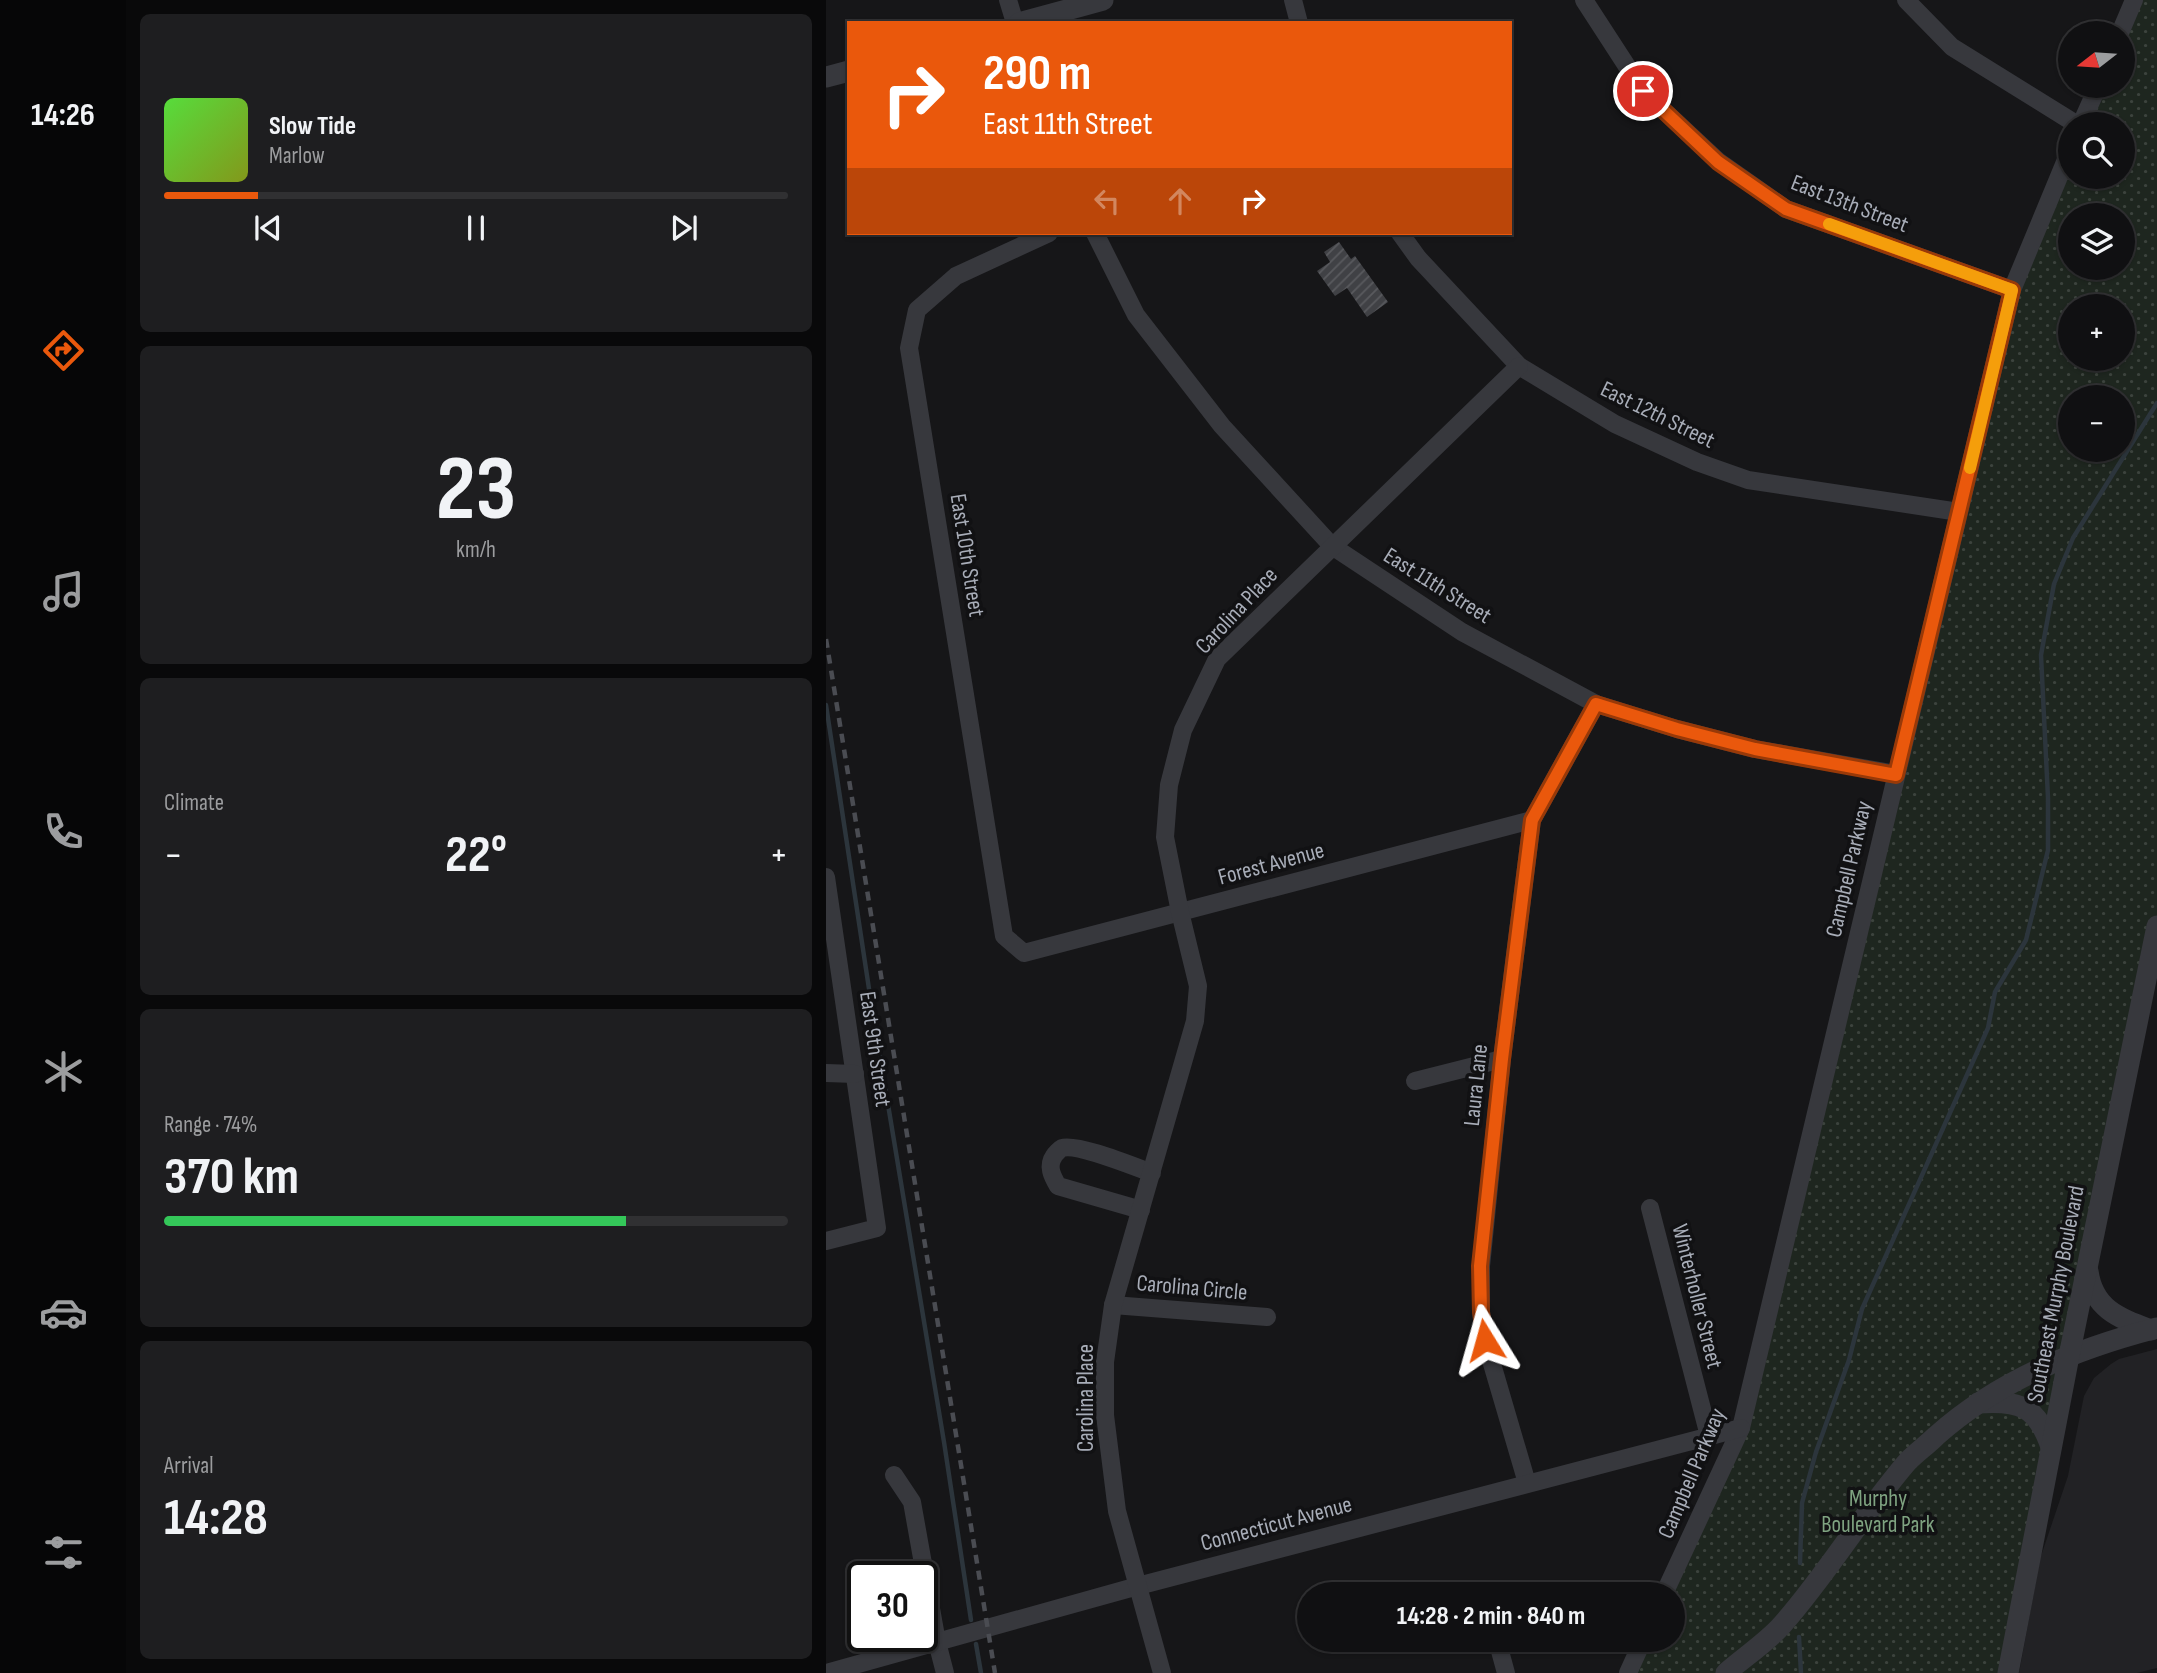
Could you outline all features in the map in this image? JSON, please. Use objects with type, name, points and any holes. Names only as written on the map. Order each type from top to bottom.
[{"type":"street","points":[[1009,0],[1016,21]]},
{"type":"street","points":[[1025,21],[1104,0]]},
{"type":"street","points":[[1293,0],[1298,21]]},
{"type":"street","name":"East 13th Street","points":[[1584,0],[1643,91],[1718,162],[1786,209],[2012,290]]},
{"type":"street","points":[[1906,0],[1952,47],[2058,112]]},
{"type":"street","points":[[2125,21],[2134,0]]},
{"type":"street","points":[[826,77],[847,72]]},
{"type":"street","name":"Campbell Parkway","points":[[1670,1582],[1741,1428],[2012,290],[2058,179]]},
{"type":"street","name":"East 10th Street","points":[[1024,953],[1004,936],[909,348],[917,310],[956,276],[1045,235]]},
{"type":"street","name":"East 11th Street","points":[[1096,235],[1136,315],[1222,426],[1332,547],[1462,632],[1596,704],[1755,749],[1896,775]]},
{"type":"street","name":"East 12th Street","points":[[1401,235],[1418,258],[1519,366],[1615,424],[1697,462],[1748,480],[1959,512]]},
{"type":"street","name":"Carolina Place","points":[[1138,1587],[1117,1511],[1106,1427],[1105,1362],[1112,1305],[1195,1021],[1198,986],[1165,837],[1170,785],[1183,730],[1217,659],[1519,366]]},
{"type":"street","name":"Laura Lane","points":[[1527,1483],[1485,1340],[1481,1312],[1480,1266],[1502,1059],[1532,820],[1596,704]]},
{"type":"street","name":"Forest Avenue","points":[[1024,953],[1532,820]]},
{"type":"street","name":"East 9th Street","points":[[826,877],[877,1228],[826,1241]]},
{"type":"street","name":"Southeast Murphy Boulevard","points":[[2008,1673],[2069,1356],[2157,926]]},
{"type":"street","points":[[1415,1081],[1502,1059]]},
{"type":"street","points":[[826,1073],[855,1074]]},
{"type":"street","points":[[1141,1210],[1058,1186],[1051,1175],[1050,1164],[1062,1148],[1080,1149],[1152,1172]]},
{"type":"street","name":"Winterholler Street","points":[[1650,1208],[1709,1436]]},
{"type":"street","points":[[2087,1267],[2092,1289],[2103,1306],[2123,1320],[2154,1329]]},
{"type":"street","name":"Carolina Circle","points":[[1112,1305],[1268,1317]]},
{"type":"street","points":[[1726,1673],[1780,1627],[1826,1572],[1867,1513],[1910,1460],[1954,1420],[2026,1375],[2069,1356],[2154,1329]]},
{"type":"street","points":[[1978,1403],[2010,1403],[2026,1408],[2042,1424],[2051,1448]]},
{"type":"street","name":"Connecticut Avenue","points":[[938,1642],[1741,1428]]},
{"type":"street","points":[[894,1475],[912,1502],[923,1561]]},
{"type":"street","points":[[1138,1587],[1162,1673]]},
{"type":"street","points":[[938,1646],[945,1673]]},
{"type":"street","name":"Connecticut Avenue","points":[[826,1673],[901,1652]]},
{"type":"street","points":[[1500,1652],[1506,1673]]},
{"type":"street","points":[[1628,1673],[1638,1652]]},
{"type":"shaded area","points":[[2157,1349],[2157,1668],[2137,1673],[2019,1673],[2040,1559],[2068,1476],[2084,1396],[2094,1378],[2111,1364],[2119,1359]]},
{"type":"green space","name":"Murphy Boulevard Park","points":[[2134,0],[2157,0],[2157,926],[2008,1673],[1628,1673],[1638,1652],[1685,1652],[1685,1582],[1678,1582],[1741,1428],[2012,290],[2058,179],[2058,189],[2135,189],[2135,112],[2086,112],[2093,98],[2135,98],[2135,21],[2127,21]]},
{"type":"building","points":[[1339,242],[1351,259],[1355,256],[1388,302],[1367,317],[1347,288],[1335,296],[1317,271],[1330,262],[1324,252]]},
{"type":"waterway","points":[[1800,1563],[1802,1503],[1816,1452],[1849,1360],[1862,1309],[1988,1028],[1995,992],[2026,940],[2048,850],[2041,655],[2054,584],[2073,538],[2157,403]]},
{"type":"waterway","points":[[826,705],[971,1620]]},
{"type":"waterway","points":[[1799,1637],[1801,1673]]},
{"type":"waterway","points":[[976,1644],[981,1673]]},
{"type":"railway","points":[[826,639],[995,1673]]},
{"type":"slow traffic","points":[[1829,224],[2012,290],[1970,468]]},
{"type":"route","points":[[1485,1340],[1481,1312],[1480,1266],[1502,1059],[1532,820],[1596,704],[1755,749],[1896,775],[2012,290],[1786,209],[1718,162],[1643,91]]}]
